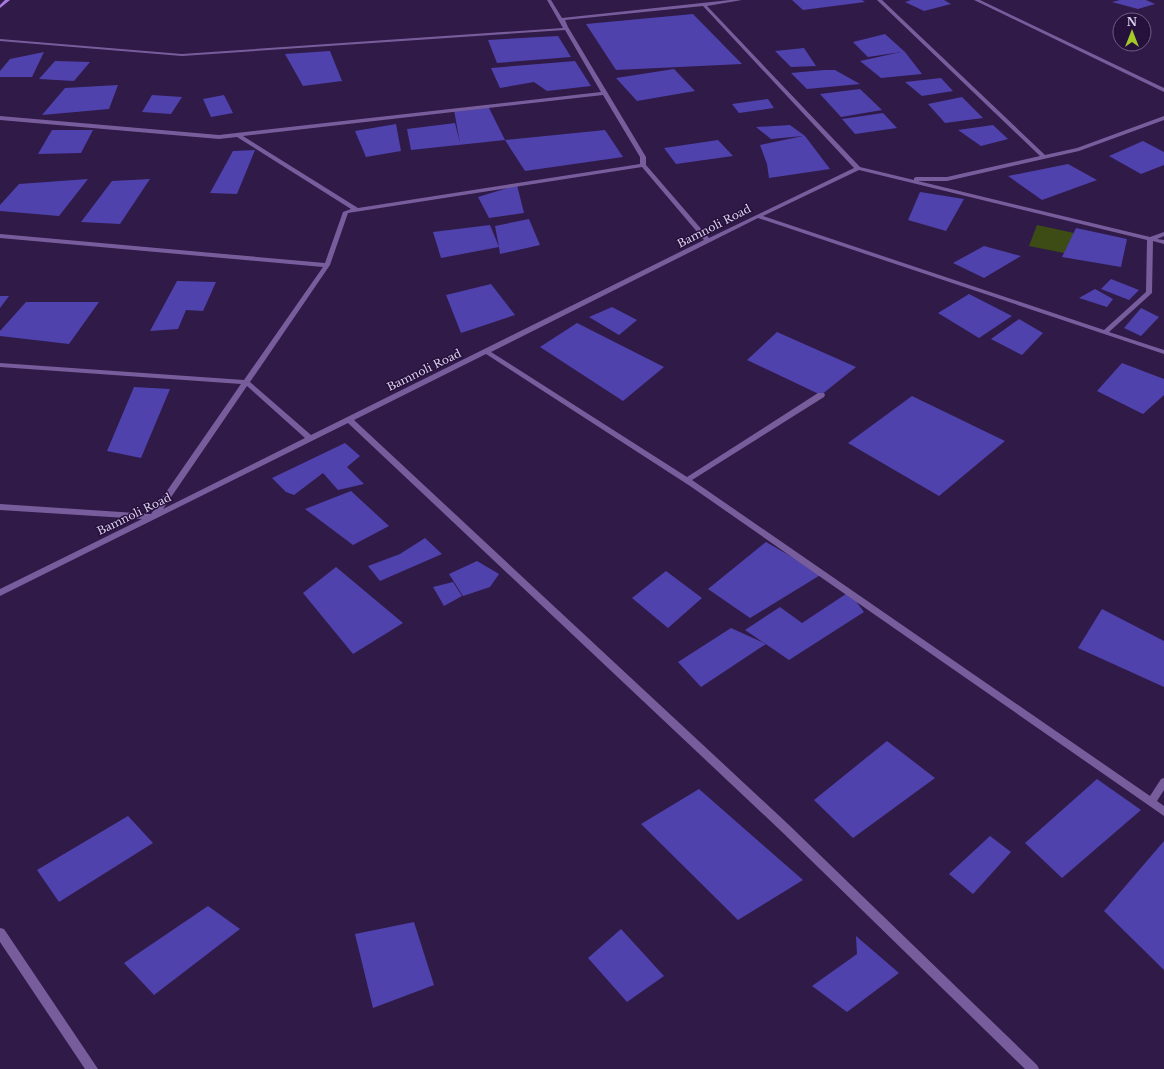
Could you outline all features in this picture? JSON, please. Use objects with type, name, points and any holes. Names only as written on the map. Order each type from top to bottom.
[{"type":"main road","points":[[0,7],[8,0]]},
{"type":"street","points":[[549,0],[643,157],[644,165],[708,241]]},
{"type":"street","points":[[699,0],[858,168],[1164,242]]},
{"type":"street","points":[[566,29],[562,19],[740,0]]},
{"type":"street","points":[[879,0],[1044,156]]},
{"type":"street","points":[[976,0],[1164,90]]},
{"type":"street","points":[[0,40],[182,55],[566,29]]},
{"type":"street","points":[[0,118],[219,137],[605,93]]},
{"type":"street","points":[[901,178],[947,179],[1079,148],[1164,118]]},
{"type":"street","points":[[238,135],[356,210]]},
{"type":"street","points":[[0,507],[153,517],[327,265],[346,212],[644,165]]},
{"type":"street","name":"Bamnoli Road","points":[[0,593],[758,216],[858,168]]},
{"type":"street","points":[[758,216],[1164,352]]},
{"type":"street","points":[[1150,239],[1164,234]]},
{"type":"street","points":[[0,236],[327,265]]},
{"type":"street","points":[[1105,332],[1149,293],[1150,239]]},
{"type":"street","points":[[487,352],[687,480],[1164,812]]},
{"type":"street","points":[[0,365],[246,382],[310,439]]},
{"type":"street","points":[[687,480],[821,395]]},
{"type":"street","points":[[349,420],[785,828],[1033,1069]]},
{"type":"street","points":[[1151,802],[1164,782]]},
{"type":"street","points":[[0,934],[92,1069]]},
{"type":"green space","points":[[1037,225],[1074,233],[1064,253],[1029,246]]},
{"type":"building","points":[[792,0],[862,0],[865,2],[803,10]]},
{"type":"building","points":[[911,0],[944,0],[951,4],[924,11],[905,2]]},
{"type":"building","points":[[1120,0],[1146,0],[1155,4],[1138,9],[1112,2]]},
{"type":"building","points":[[693,14],[742,64],[616,70],[586,24]]},
{"type":"building","points":[[885,34],[905,52],[922,74],[881,78],[860,61],[901,52],[868,57],[853,42]]},
{"type":"building","points":[[558,36],[571,57],[497,63],[488,40]]},
{"type":"building","points":[[804,48],[816,66],[791,67],[775,51]]},
{"type":"building","points":[[330,51],[342,81],[303,86],[285,54]]},
{"type":"building","points":[[44,52],[32,77],[0,77],[0,71],[10,59]]},
{"type":"building","points":[[55,61],[90,62],[74,81],[39,79]]},
{"type":"building","points":[[575,61],[591,86],[547,91],[534,82],[500,88],[491,68]]},
{"type":"building","points":[[674,69],[695,91],[637,101],[616,78]]},
{"type":"building","points":[[835,70],[860,84],[807,89],[791,73]]},
{"type":"building","points":[[941,78],[953,91],[922,96],[905,82]]},
{"type":"building","points":[[118,85],[109,109],[42,115],[65,88]]},
{"type":"building","points":[[860,89],[882,110],[841,117],[820,94]]},
{"type":"building","points":[[152,95],[182,97],[171,114],[142,112]]},
{"type":"building","points":[[224,95],[233,113],[211,117],[203,99]]},
{"type":"building","points":[[962,97],[983,118],[945,123],[928,104]]},
{"type":"building","points":[[768,99],[774,108],[739,113],[732,104]]},
{"type":"building","points":[[488,106],[505,140],[411,150],[407,129],[455,123],[460,143],[454,110]]},
{"type":"building","points":[[883,113],[897,128],[855,134],[842,119]]},
{"type":"building","points":[[396,124],[401,151],[366,157],[355,131]]},
{"type":"building","points":[[790,125],[805,136],[830,169],[769,178],[767,164],[760,145],[803,136],[771,139],[756,127]]},
{"type":"building","points":[[993,125],[1008,139],[981,146],[958,130]]},
{"type":"building","points":[[52,130],[93,130],[81,153],[38,154]]},
{"type":"building","points":[[605,130],[623,157],[525,171],[505,140]]},
{"type":"building","points":[[718,140],[733,156],[676,164],[664,148]]},
{"type":"building","points":[[1143,141],[1164,152],[1164,165],[1141,174],[1109,156]]},
{"type":"building","points":[[255,150],[237,194],[210,193],[233,151]]},
{"type":"building","points":[[1068,164],[1097,180],[1042,200],[1008,176]]},
{"type":"building","points":[[88,179],[59,216],[0,211],[0,205],[19,184]]},
{"type":"building","points":[[150,179],[120,224],[81,222],[112,181]]},
{"type":"building","points":[[517,185],[524,213],[489,218],[478,197]]},
{"type":"building","points":[[920,192],[964,199],[946,231],[908,220]]},
{"type":"building","points":[[529,219],[540,245],[500,254],[495,226]]},
{"type":"building","points":[[490,225],[499,247],[441,258],[433,232]]},
{"type":"building","points":[[1076,228],[1127,239],[1121,267],[1062,257]]},
{"type":"building","points":[[984,246],[1021,256],[984,278],[953,263]]},
{"type":"building","points":[[1111,279],[1139,290],[1129,300],[1101,289]]},
{"type":"building","points":[[177,281],[216,282],[203,311],[186,310],[178,329],[150,331]]},
{"type":"building","points":[[491,284],[515,315],[461,333],[446,295]]},
{"type":"building","points":[[1095,289],[1113,299],[1107,307],[1079,298]]},
{"type":"building","points":[[969,294],[1012,316],[979,338],[938,313]]},
{"type":"building","points":[[0,296],[9,296],[0,308]]},
{"type":"building","points":[[26,302],[99,302],[69,344],[0,336],[0,331]]},
{"type":"building","points":[[612,307],[637,320],[619,335],[589,317]]},
{"type":"building","points":[[1141,308],[1159,317],[1141,336],[1124,328]]},
{"type":"building","points":[[1019,319],[1043,333],[1022,355],[991,339]]},
{"type":"building","points":[[577,323],[664,367],[623,401],[540,347]]},
{"type":"building","points":[[777,332],[856,367],[821,395],[747,360]]},
{"type":"building","points":[[1122,363],[1164,379],[1164,395],[1143,414],[1097,391]]},
{"type":"building","points":[[134,387],[170,389],[141,458],[107,451]]},
{"type":"building","points":[[912,396],[1005,441],[939,496],[848,443]]},
{"type":"building","points":[[345,443],[360,456],[347,467],[364,484],[338,490],[323,473],[294,495],[286,492],[272,478]]},
{"type":"building","points":[[351,491],[389,526],[353,545],[305,509]]},
{"type":"building","points":[[425,538],[442,554],[380,581],[368,566],[400,554]]},
{"type":"building","points":[[766,542],[822,574],[750,618],[708,589]]},
{"type":"building","points":[[477,561],[499,574],[490,587],[463,596],[449,574]]},
{"type":"building","points":[[336,567],[403,623],[353,654],[303,593]]},
{"type":"building","points":[[666,571],[702,598],[668,628],[632,598]]},
{"type":"building","points":[[453,582],[462,596],[444,606],[433,587]]},
{"type":"building","points":[[849,592],[864,612],[789,660],[745,630],[780,607],[802,623]]},
{"type":"building","points":[[1102,609],[1164,641],[1164,687],[1078,648]]},
{"type":"building","points":[[731,628],[766,644],[701,687],[678,662]]},
{"type":"building","points":[[887,741],[935,778],[853,838],[814,800]]},
{"type":"building","points":[[1097,779],[1141,810],[1062,878],[1025,843]]},
{"type":"building","points":[[699,789],[803,880],[738,920],[641,824]]},
{"type":"building","points":[[128,816],[153,843],[59,902],[37,870]]},
{"type":"building","points":[[990,836],[1011,852],[973,894],[949,874]]},
{"type":"building","points":[[1164,841],[1164,970],[1104,911]]},
{"type":"building","points":[[208,906],[240,929],[154,995],[124,963]]},
{"type":"building","points":[[414,922],[434,985],[373,1008],[355,934]]},
{"type":"building","points":[[621,929],[664,976],[627,1002],[588,958]]},
{"type":"building","points":[[856,936],[899,973],[847,1012],[812,986],[857,954]]}]
